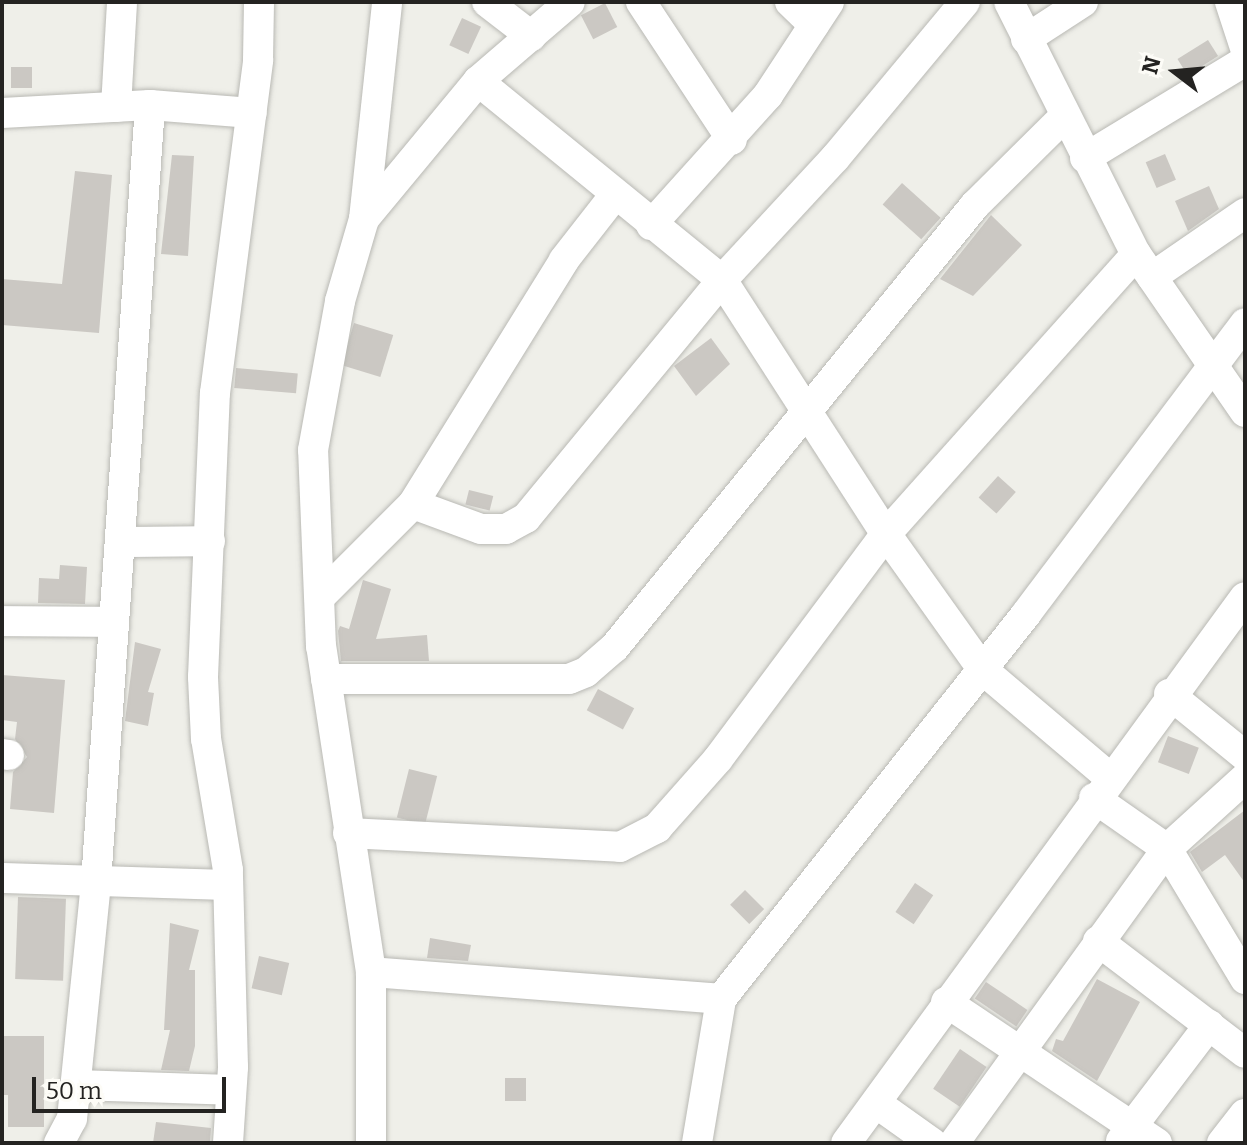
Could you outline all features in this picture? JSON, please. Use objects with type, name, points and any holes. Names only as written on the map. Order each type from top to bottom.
[{"type":"street","points":[[116,107],[122,2]]},
{"type":"street","points":[[228,1143],[231,1090],[228,885],[206,739],[210,541],[215,393],[252,113],[259,2]]},
{"type":"street","points":[[371,1143],[371,972],[326,679],[313,450],[340,301],[364,219],[387,2]]},
{"type":"street","points":[[487,2],[531,36]]},
{"type":"street","points":[[364,219],[478,81],[570,2]]},
{"type":"street","points":[[641,2],[732,140]]},
{"type":"street","points":[[651,225],[732,140],[822,13],[790,2]]},
{"type":"street","points":[[413,504],[481,529],[506,529],[526,518],[722,280],[835,158],[965,2]]},
{"type":"street","points":[[1009,2],[1064,117],[1144,266],[1245,412]]},
{"type":"street","points":[[1026,39],[1083,2]]},
{"type":"street","points":[[1230,2],[1245,48]]},
{"type":"street","points":[[1085,158],[1245,61]]},
{"type":"street","points":[[478,81],[614,196],[722,280],[886,534],[983,670],[1167,849],[1237,945],[1245,979]]},
{"type":"street","points":[[59,1143],[70,1129],[96,882],[150,105]]},
{"type":"street","points":[[2,113],[150,105],[252,113]]},
{"type":"street","points":[[326,679],[569,679],[586,672],[614,648],[975,205],[1064,117]]},
{"type":"street","points":[[320,597],[413,504],[564,260],[614,196]]},
{"type":"street","points":[[348,833],[588,848],[620,847],[641,839],[657,828],[718,759],[886,534],[1144,266],[1245,213]]},
{"type":"street","points":[[697,1143],[721,999],[983,670],[1215,369],[1245,323]]},
{"type":"street","points":[[120,542],[210,541]]},
{"type":"street","points":[[846,1143],[1169,694],[1245,597]]},
{"type":"street","points":[[2,621],[114,622]]},
{"type":"street","points":[[1169,694],[1245,756]]},
{"type":"street","points":[[954,1143],[1167,849],[1245,778]]},
{"type":"street","points":[[2,878],[228,885]]},
{"type":"street","points":[[1098,941],[1245,1053]]},
{"type":"street","points":[[371,972],[721,999]]},
{"type":"street","points":[[946,1002],[1020,1051],[1126,1134],[1157,1143]]},
{"type":"street","points":[[1126,1134],[1209,1025]]},
{"type":"street","points":[[76,1085],[231,1090]]},
{"type":"street","points":[[876,1103],[932,1143]]},
{"type":"street","points":[[1222,1143],[1245,1114]]},
{"type":"building","points":[[605,3],[617,27],[593,39],[581,15]]},
{"type":"building","points":[[462,18],[481,27],[468,54],[449,45]]},
{"type":"building","points":[[1208,40],[1218,56],[1188,75],[1177,59]]},
{"type":"building","points":[[11,67],[32,67],[32,88],[11,88]]},
{"type":"building","points":[[1165,154],[1176,180],[1157,188],[1146,162]]},
{"type":"building","points":[[172,155],[194,156],[188,256],[161,254]]},
{"type":"building","points":[[75,171],[112,175],[99,333],[2,325],[2,279],[62,284]]},
{"type":"building","points":[[902,183],[941,218],[921,239],[883,205]]},
{"type":"building","points":[[1209,186],[1219,209],[1188,231],[1175,201]]},
{"type":"building","points":[[991,215],[1022,245],[973,296],[940,279]]},
{"type":"building","points":[[354,323],[393,335],[380,377],[341,365]]},
{"type":"building","points":[[711,338],[730,364],[696,396],[674,366]]},
{"type":"building","points":[[236,368],[298,373],[296,393],[234,388]]},
{"type":"building","points":[[998,476],[1016,492],[996,514],[979,498]]},
{"type":"building","points":[[469,490],[493,496],[490,511],[465,505]]},
{"type":"building","points":[[60,565],[87,567],[85,604],[38,603],[39,578],[59,579]]},
{"type":"building","points":[[363,580],[391,589],[376,639],[427,635],[429,661],[341,661],[338,631],[340,626],[349,629]]},
{"type":"building","points":[[135,642],[161,649],[148,692],[154,693],[148,726],[125,721]]},
{"type":"building","points":[[2,675],[65,680],[54,813],[10,809],[13,772],[27,757],[15,739],[17,722],[2,720]]},
{"type":"building","points":[[598,689],[634,708],[623,729],[587,710]]},
{"type":"building","points":[[1168,736],[1199,748],[1189,774],[1158,762]]},
{"type":"building","points":[[409,769],[437,776],[425,825],[397,818]]},
{"type":"building","points":[[1245,810],[1245,883],[1225,855],[1202,872],[1190,852]]},
{"type":"building","points":[[915,883],[933,895],[914,924],[895,912]]},
{"type":"building","points":[[745,890],[764,909],[749,924],[730,905]]},
{"type":"building","points":[[18,897],[66,899],[63,981],[15,979]]},
{"type":"building","points":[[170,923],[199,930],[189,970],[195,970],[195,1046],[189,1071],[161,1070],[170,1030],[164,1030]]},
{"type":"building","points":[[430,938],[471,945],[468,961],[427,958]]},
{"type":"building","points":[[259,956],[289,963],[282,995],[252,988]]},
{"type":"building","points":[[1097,979],[1140,1002],[1097,1081],[1052,1051],[1056,1039],[1063,1041]]},
{"type":"building","points":[[986,982],[1027,1010],[1016,1027],[975,999]]},
{"type":"building","points":[[2,1036],[44,1036],[44,1127],[8,1127],[8,1095],[2,1095]]},
{"type":"building","points":[[960,1049],[987,1067],[960,1107],[933,1089]]},
{"type":"building","points":[[505,1078],[526,1078],[526,1101],[505,1101]]},
{"type":"building","points":[[156,1122],[211,1128],[210,1143],[153,1143]]}]
